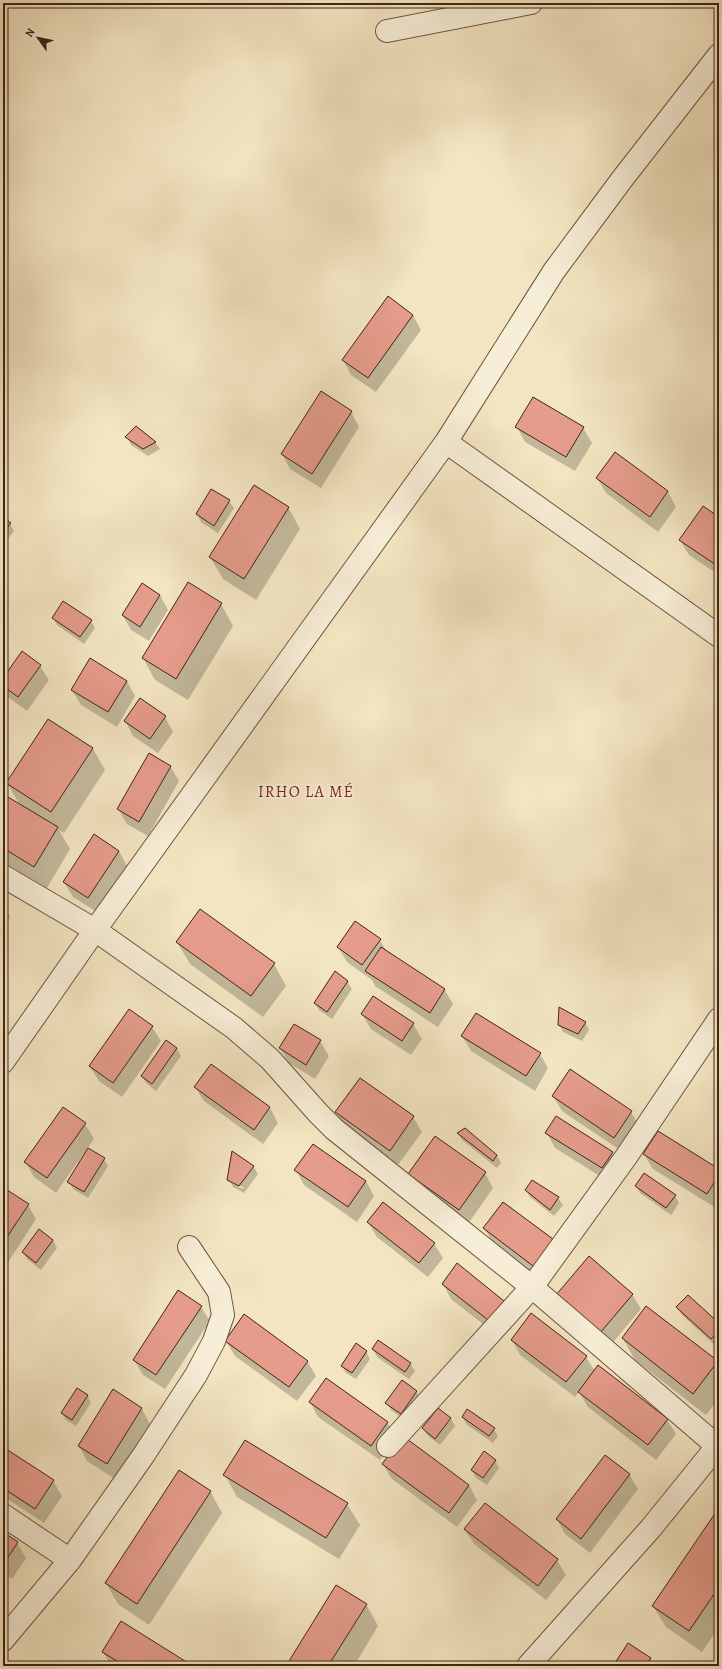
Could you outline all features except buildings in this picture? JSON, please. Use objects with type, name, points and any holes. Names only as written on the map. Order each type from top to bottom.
[{"type":"street","points":[[386,31],[531,3]]},
{"type":"street","points":[[3,1062],[95,930],[446,442],[554,271],[623,178],[719,55]]},
{"type":"street","points":[[446,442],[719,636]]},
{"type":"street","points":[[3,876],[95,930],[234,1028],[270,1059],[334,1129],[532,1287],[718,1445],[651,1528],[528,1666]]},
{"type":"street","points":[[388,1446],[532,1287],[626,1157],[719,1019]]},
{"type":"street","points":[[3,1640],[70,1560],[147,1450],[196,1375],[214,1341],[223,1315],[219,1292],[190,1247]]},
{"type":"street","points":[[3,1515],[70,1560]]},
{"type":"district","name":"IRHO LA MÉ","points":[[306,792]]}]
